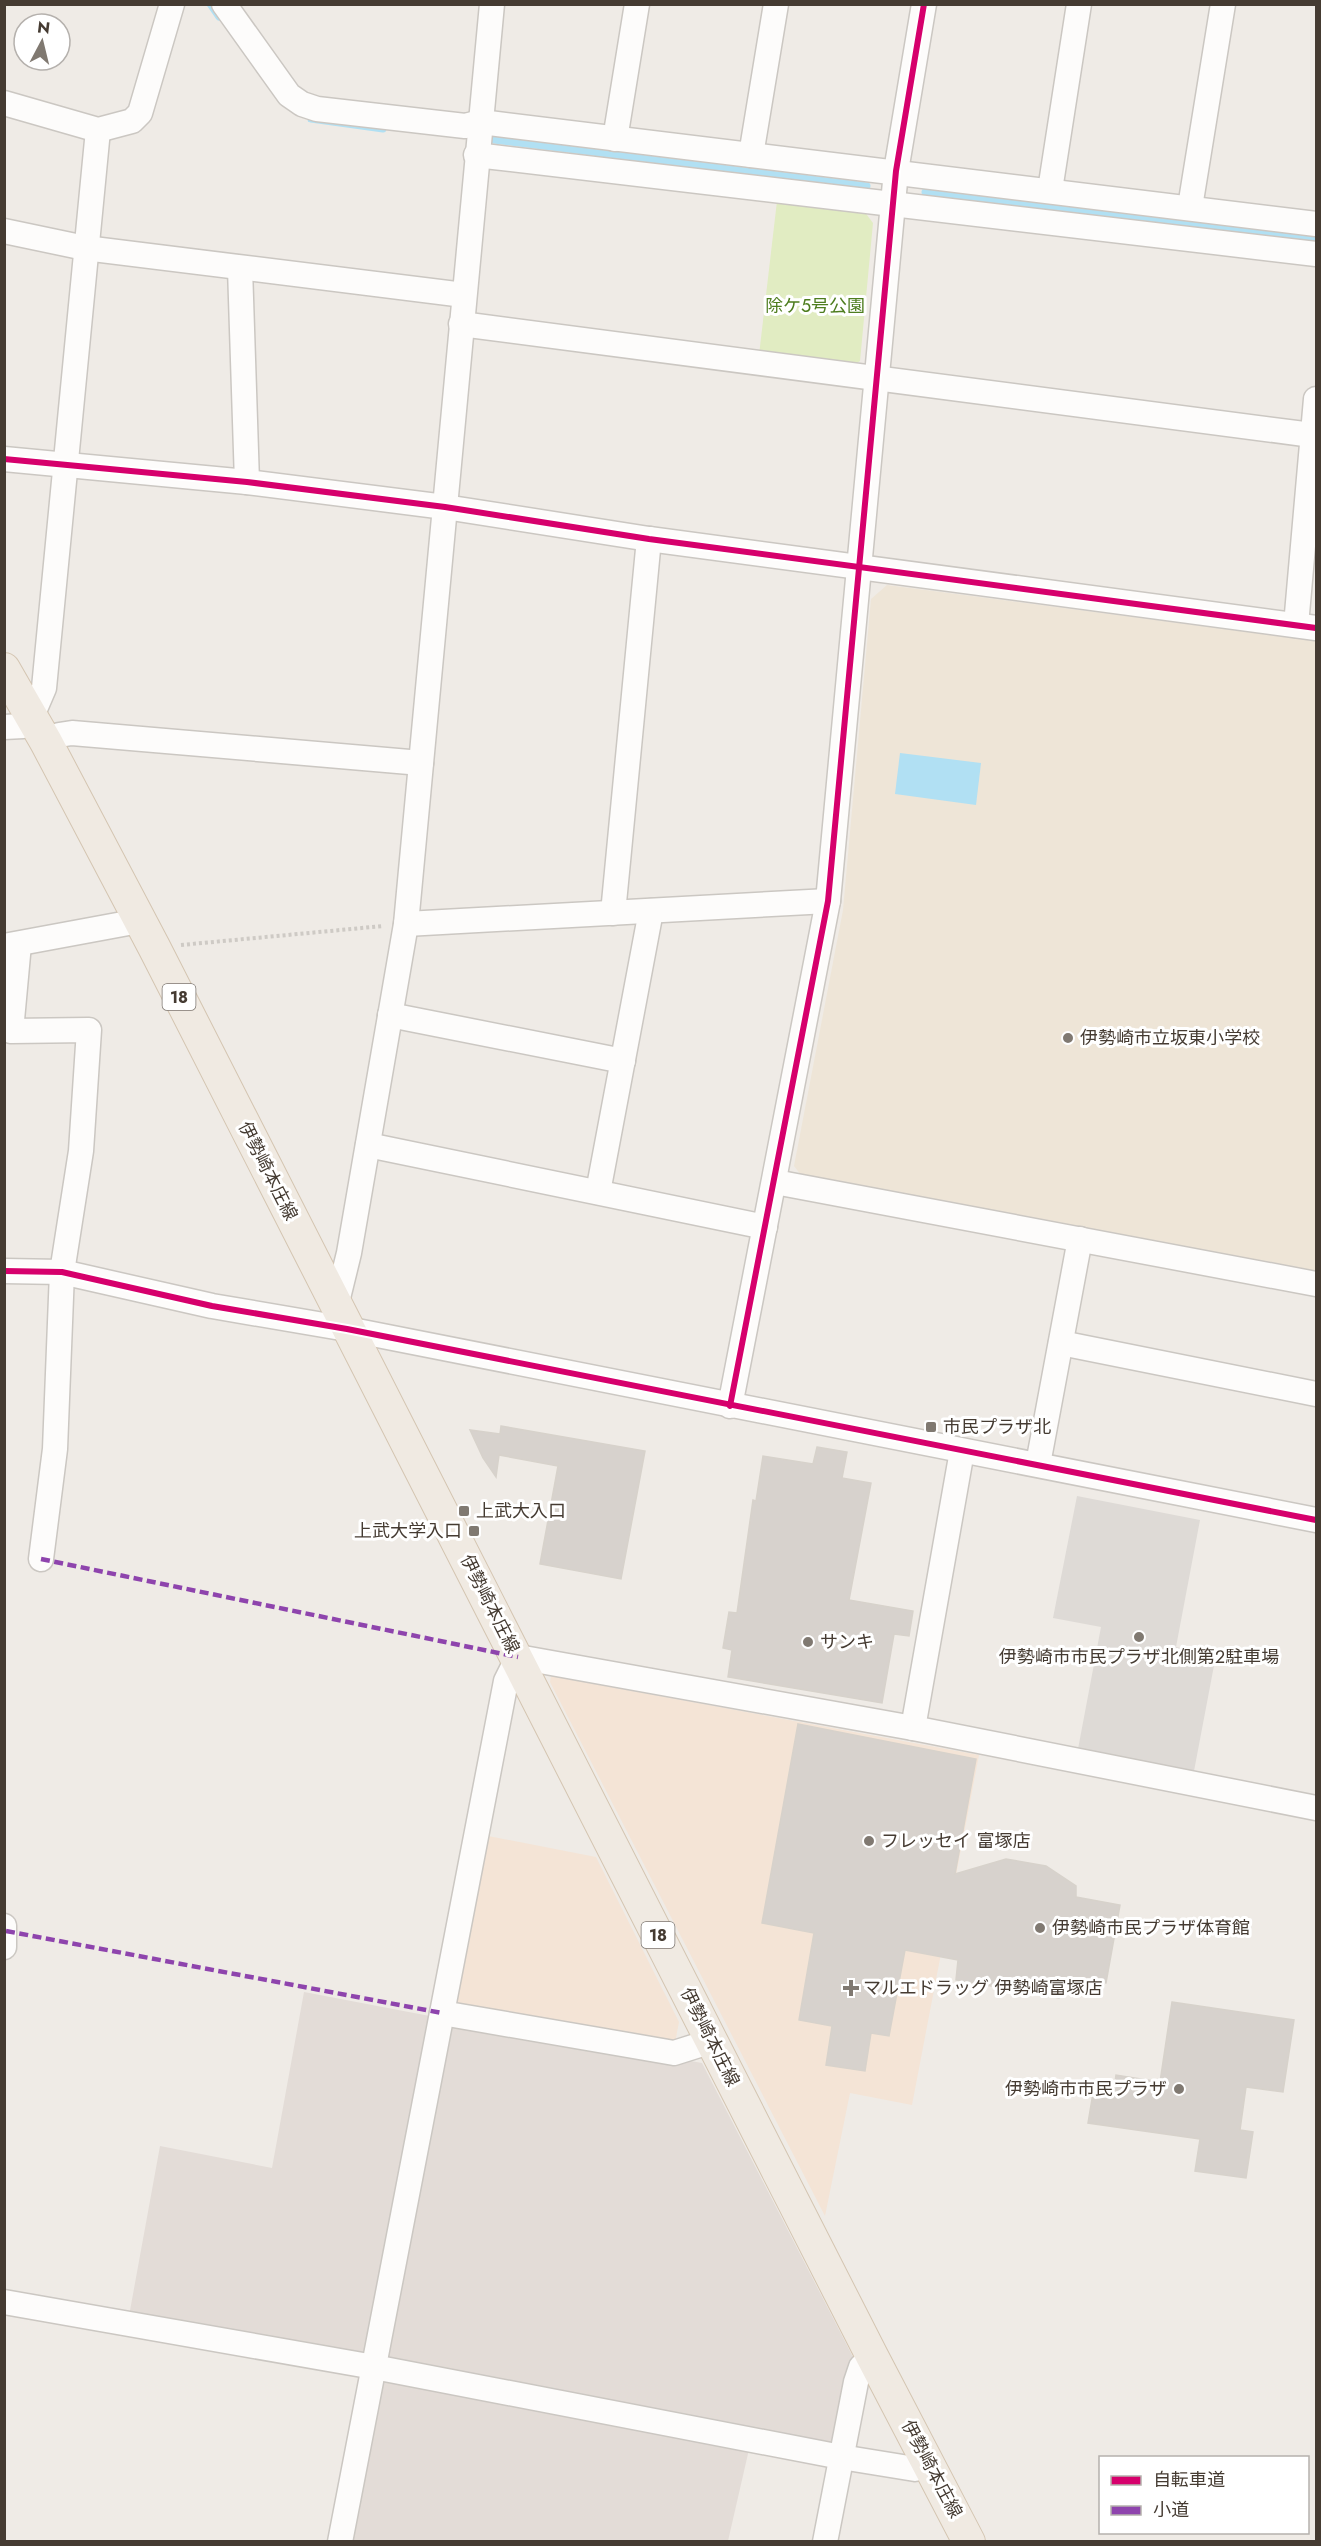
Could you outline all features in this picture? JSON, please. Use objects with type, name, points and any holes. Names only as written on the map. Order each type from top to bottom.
[{"type":"main road","name":"伊勢崎本庄線","points":[[4,669],[28,728],[146,934],[341,1317],[518,1657],[872,2356],[969,2541]]},
{"type":"street","points":[[4,103],[98,130],[132,121],[140,113],[172,4]]},
{"type":"street","points":[[224,4],[273,76],[289,95],[302,104],[317,109],[465,126],[481,122],[1317,224]]},
{"type":"street","points":[[341,1317],[349,1253],[406,924],[476,155],[492,4]]},
{"type":"street","points":[[615,139],[637,4]]},
{"type":"street","points":[[751,155],[776,4]]},
{"type":"street","points":[[730,1406],[828,901],[896,171],[924,4]]},
{"type":"street","points":[[1050,190],[1079,4]]},
{"type":"street","points":[[1190,207],[1223,4]]},
{"type":"street","points":[[98,130],[44,688],[28,728],[59,735],[72,733],[421,763]]},
{"type":"street","points":[[476,155],[1317,254]]},
{"type":"street","points":[[4,231],[85,248],[464,295]]},
{"type":"street","points":[[240,268],[247,482]]},
{"type":"street","points":[[461,324],[1312,435]]},
{"type":"street","points":[[4,459],[247,482],[445,507],[650,539],[1306,627],[1312,435],[1317,399]]},
{"type":"street","points":[[613,913],[650,539]]},
{"type":"street","points":[[406,924],[828,901]]},
{"type":"street","points":[[598,1192],[651,911]]},
{"type":"street","points":[[41,1559],[55,1449],[62,1272],[81,1151],[89,1030],[11,1031],[12,945],[146,934]]},
{"type":"street","points":[[390,1015],[623,1061]]},
{"type":"street","points":[[368,1145],[765,1227]]},
{"type":"street","points":[[775,1182],[1317,1284]]},
{"type":"street","points":[[1038,1464],[1080,1239]]},
{"type":"street","points":[[4,1271],[62,1272],[212,1306],[341,1317],[730,1406],[1317,1520]]},
{"type":"street","points":[[1061,1343],[1317,1394]]},
{"type":"street","points":[[913,1728],[962,1451]]},
{"type":"street","points":[[340,2541],[506,1681],[518,1657],[913,1728],[1317,1808]]},
{"type":"street","points":[[4,1926],[4,1947]]},
{"type":"street","points":[[442,2013],[674,2053],[712,2041]]},
{"type":"street","points":[[4,2302],[374,2367],[841,2457],[915,2469],[930,2465]]},
{"type":"street","points":[[825,2541],[856,2382],[861,2367],[872,2356]]},
{"type":"path","points":[[146,934],[406,924]]},
{"type":"shaded area","name":"伊勢崎市立坂東小学校","points":[[887,585],[1316,641],[1316,1277],[801,1175],[794,1166],[843,910],[871,599]]},
{"type":"shaded area","name":"伊勢崎市市民プラザ北側第２駐車場","points":[[1077,1496],[1200,1520],[1176,1647],[1216,1655],[1194,1771],[1078,1749],[1101,1627],[1053,1618]]},
{"type":"shaded area","points":[[551,1676],[979,1755],[912,2105],[850,2093],[825,2216],[550,1682]]},
{"type":"shaded area","points":[[483,1835],[596,1857],[679,2022],[674,2048],[448,2009]]},
{"type":"shaded area","points":[[304,1992],[435,2017],[372,2356],[129,2316],[160,2146],[272,2168]]},
{"type":"shaded area","points":[[446,2018],[702,2063],[854,2359],[839,2453],[383,2364]]},
{"type":"shaded area","points":[[383,2374],[750,2445],[728,2541],[349,2542]]},
{"type":"green space","name":"除ケ5号公園","points":[[777,201],[864,211],[873,223],[860,361],[851,367],[759,355]]},
{"type":"water","points":[[900,753],[981,763],[976,805],[895,794]]},
{"type":"building","points":[[501,1426],[645,1451],[621,1579],[540,1564],[558,1466],[499,1455],[496,1477],[483,1458],[470,1430],[500,1434]]},
{"type":"building","points":[[817,1447],[847,1452],[842,1478],[871,1483],[849,1600],[913,1611],[909,1636],[894,1634],[882,1703],[728,1677],[732,1650],[723,1648],[729,1612],[737,1613],[753,1500],[756,1501],[763,1456],[813,1464]]},
{"type":"building","points":[[798,1724],[976,1759],[955,1874],[1006,1859],[1046,1866],[1076,1886],[1076,1897],[1120,1905],[1106,1983],[1078,1980],[1077,1987],[1063,1985],[1059,1998],[956,1980],[958,1960],[905,1950],[889,2036],[871,2033],[865,2071],[826,2065],[832,2026],[799,2020],[814,1933],[762,1923]]},
{"type":"building","name":"伊勢崎市市民プラザ","points":[[1172,2002],[1294,2020],[1283,2092],[1246,2087],[1240,2130],[1253,2132],[1246,2178],[1195,2171],[1200,2139],[1088,2123],[1093,2093],[1113,2096],[1116,2075],[1160,2082]]},
{"type":"waterway","points":[[210,4],[219,17]]},
{"type":"waterway","points":[[311,119],[383,129]]},
{"type":"waterway","points":[[494,140],[867,186]]},
{"type":"waterway","points":[[925,192],[1316,239]]},
{"type":"marked path","points":[[41,1559],[518,1657]]},
{"type":"marked path","points":[[6,1931],[442,2013]]},
{"type":"cycle path","points":[[730,1406],[828,901],[896,171],[924,4]]},
{"type":"cycle path","points":[[4,459],[247,482],[445,507],[649,539],[1316,628]]},
{"type":"cycle path","points":[[4,1271],[62,1272],[212,1306],[347,1329],[1316,1520]]},
{"type":"place","name":"伊勢崎市立坂東小学校","points":[[1068,1038]]},
{"type":"place","name":"市民プラザ北","points":[[931,1427]]},
{"type":"place","name":"上武大入口","points":[[464,1511]]},
{"type":"place","name":"上武大学入口","points":[[474,1531]]},
{"type":"place","name":"伊勢崎市市民プラザ北側第２駐車場","points":[[1139,1637]]},
{"type":"place","name":"サンキ","points":[[808,1642]]},
{"type":"place","name":"フレッセイ 富塚店","points":[[869,1841]]},
{"type":"place","name":"伊勢崎市民プラザ体育館","points":[[1040,1928]]},
{"type":"place","name":"マルエドラッグ 伊勢崎富塚店","points":[[851,1988]]},
{"type":"place","name":"伊勢崎市市民プラザ","points":[[1179,2089]]}]
